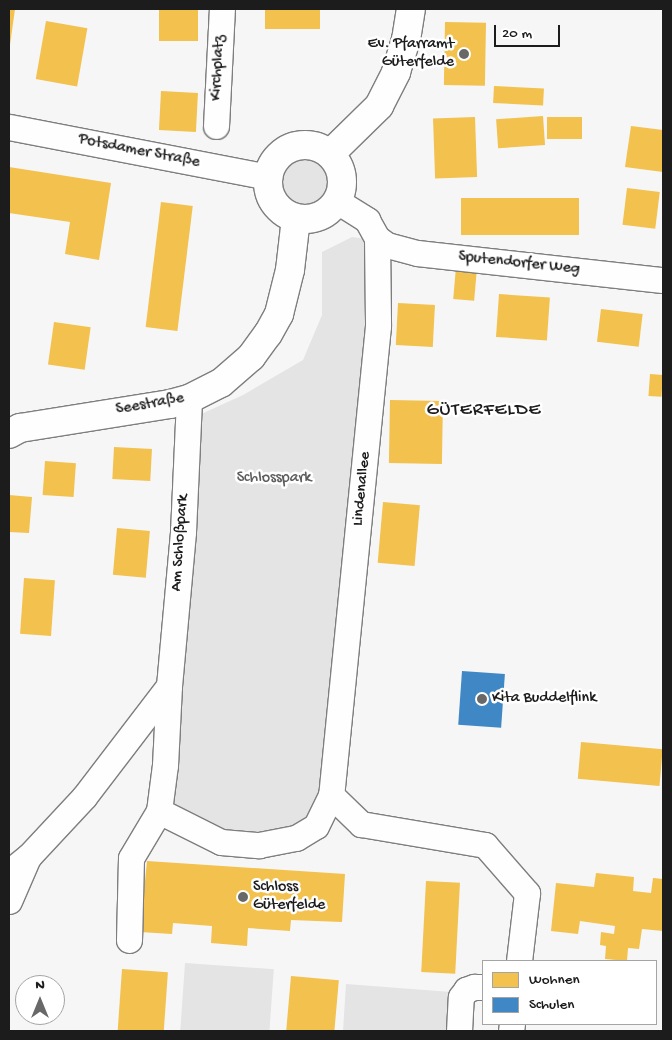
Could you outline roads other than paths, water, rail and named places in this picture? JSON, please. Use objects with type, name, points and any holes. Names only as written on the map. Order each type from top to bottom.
[{"type":"main road","points":[[330,154],[378,106],[396,72],[406,40],[410,9]]},
{"type":"main road","points":[[298,145],[321,148],[330,154],[338,164],[342,176],[342,189],[338,201],[330,210],[320,216],[308,219],[296,218],[286,214],[272,198],[269,176],[279,156],[298,145]]},
{"type":"main road","name":"Seestraße","points":[[9,434],[20,428],[170,404],[189,399],[221,383],[239,369],[268,334],[286,292],[296,218]]},
{"type":"street","name":"Kirchplatz","points":[[216,126],[222,9]]},
{"type":"street","name":"Potsdamer Straße","points":[[9,127],[269,176]]},
{"type":"street","points":[[338,201],[367,220],[377,238]]},
{"type":"street","name":"Sputendorfer Weg","points":[[377,238],[387,245],[417,253],[663,280]]},
{"type":"street","name":"Lindenallee","points":[[159,811],[221,842],[259,845],[296,838],[316,826],[331,795],[378,326],[377,238]]},
{"type":"street","name":"Am Schloßpark","points":[[159,811],[165,765],[169,686],[183,532],[189,399]]},
{"type":"street","points":[[9,872],[29,856],[84,797],[169,686]]},
{"type":"street","points":[[331,795],[361,824],[484,845],[527,893],[519,960]]},
{"type":"street","points":[[129,940],[131,858],[159,811]]},
{"type":"street","points":[[9,901],[29,856]]},
{"type":"street","points":[[459,1031],[461,997],[466,990],[474,987],[482,988]]},
{"type":"place","name":"Ev. Pfarramt Güterfelde","points":[[464,54]]},
{"type":"place","name":"Kita Buddelflink","points":[[482,699]]},
{"type":"place","name":"Schloss Güterfelde","points":[[243,897]]},
{"type":"district","name":"GÜTERFELDE","points":[[484,411]]},
{"type":"park label","name":"Schlosspark","points":[[274,479]]}]
